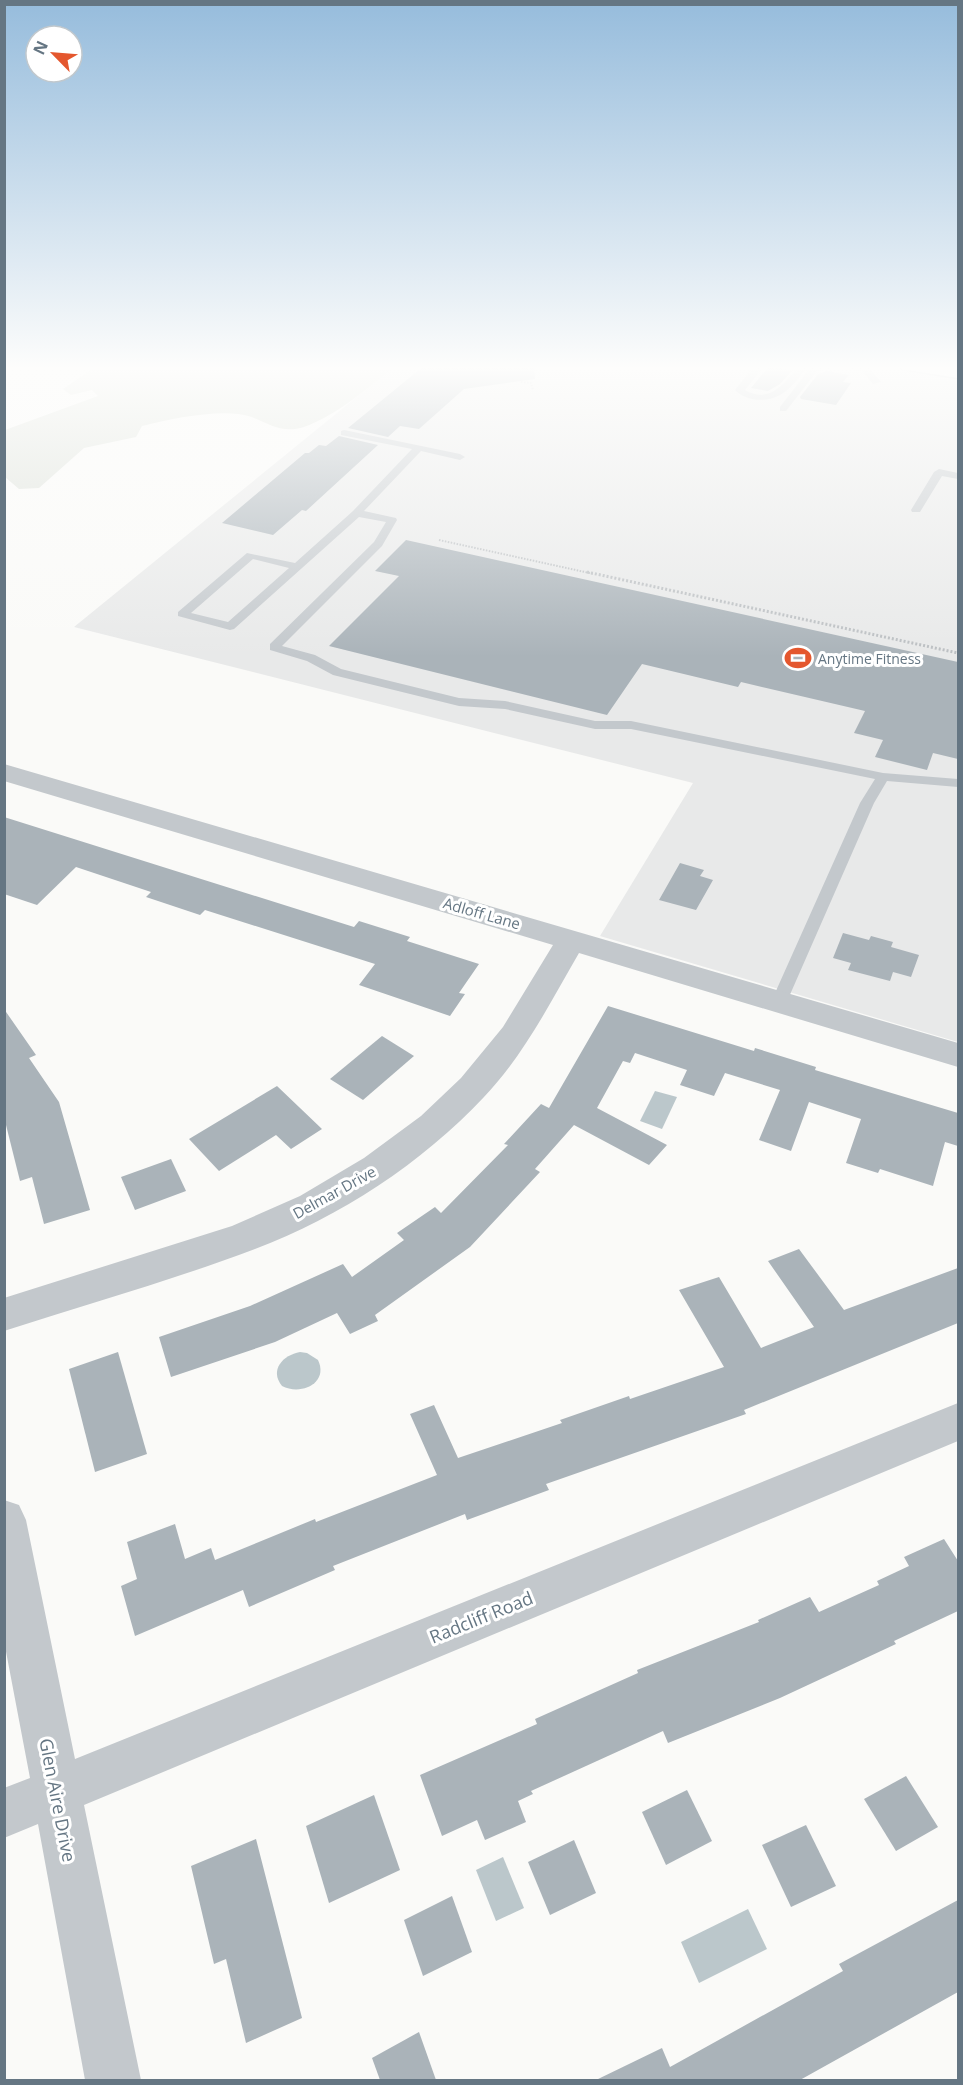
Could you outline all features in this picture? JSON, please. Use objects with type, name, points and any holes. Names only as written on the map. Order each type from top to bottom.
[{"type":"street","name":"Adloff Lane","points":[[4,772],[958,1055]]},
{"type":"street","name":"Delmar Drive","points":[[4,1315],[243,1238],[313,1206],[377,1168],[433,1125],[473,1087],[515,1035],[572,939]]},
{"type":"street","name":"Radcliff Road","points":[[4,1813],[958,1422]]},
{"type":"street","name":"Glen Aire Drive","points":[[4,1520],[113,2080]]},
{"type":"lane","points":[[297,567],[251,555],[182,614],[230,626],[297,567],[357,513],[388,481],[395,468],[402,462]]},
{"type":"lane","points":[[916,510],[939,472],[958,476]]},
{"type":"lane","points":[[357,513],[392,520],[378,544],[274,647],[311,658],[337,672],[459,702],[505,705],[595,725],[631,726],[883,777],[958,783]]},
{"type":"lane","points":[[779,1002],[867,803],[883,777]]},
{"type":"path","points":[[439,540],[958,653]]},
{"type":"shaded area","points":[[5,462],[68,462],[39,488],[19,489],[5,477]]},
{"type":"shaded area","points":[[276,462],[958,462],[958,1042],[600,936],[693,783],[74,627]]},
{"type":"shaded area","points":[[655,1091],[677,1097],[662,1129],[640,1121]]},
{"type":"shaded area","points":[[300,1352],[307,1353],[318,1360],[320,1375],[316,1381],[305,1388],[289,1389],[282,1386],[278,1380],[278,1369],[288,1356]]},
{"type":"shaded area","points":[[503,1857],[524,1908],[496,1921],[476,1870]]},
{"type":"shaded area","points":[[748,1909],[767,1949],[699,1983],[681,1942]]},
{"type":"building","points":[[294,462],[359,462],[306,511],[302,510],[273,535],[222,523]]},
{"type":"building","points":[[406,540],[958,662],[958,759],[933,753],[927,770],[875,757],[883,740],[854,733],[865,711],[741,682],[738,687],[642,664],[607,715],[329,646],[399,576],[375,571]]},
{"type":"building","points":[[4,817],[354,927],[359,921],[410,937],[407,941],[479,964],[459,993],[465,994],[450,1016],[359,985],[375,964],[205,910],[200,915],[146,897],[151,892],[76,867],[37,905],[4,894]]},
{"type":"building","points":[[680,863],[704,870],[700,876],[713,880],[696,910],[659,900]]},
{"type":"building","points":[[843,933],[869,940],[871,936],[893,942],[891,947],[919,955],[911,977],[893,972],[890,981],[848,970],[851,963],[833,958]]},
{"type":"building","points":[[608,1006],[754,1051],[755,1048],[816,1067],[815,1070],[958,1113],[958,1146],[945,1142],[933,1186],[880,1169],[878,1173],[846,1163],[861,1119],[809,1102],[791,1151],[759,1140],[780,1090],[725,1073],[714,1096],[680,1085],[687,1070],[635,1053],[630,1063],[623,1061],[597,1108],[667,1145],[649,1165],[574,1125],[535,1169],[540,1172],[470,1247],[375,1315],[378,1321],[350,1334],[337,1313],[275,1342],[171,1377],[159,1337],[250,1306],[343,1264],[352,1277],[404,1240],[397,1233],[435,1207],[441,1213],[508,1145],[504,1144],[541,1104],[549,1108]]},
{"type":"building","points":[[4,1009],[36,1055],[29,1058],[59,1102],[90,1210],[44,1224],[32,1177],[20,1181],[4,1117]]},
{"type":"building","points":[[382,1036],[414,1056],[363,1100],[330,1079]]},
{"type":"building","points":[[277,1086],[322,1129],[291,1149],[276,1135],[219,1171],[189,1139]]},
{"type":"building","points":[[171,1159],[186,1191],[135,1210],[121,1177]]},
{"type":"building","points":[[799,1249],[844,1310],[958,1268],[958,1323],[744,1410],[746,1414],[546,1484],[549,1490],[467,1520],[465,1514],[333,1566],[335,1570],[249,1607],[243,1590],[135,1636],[121,1586],[137,1579],[127,1542],[175,1524],[185,1559],[211,1548],[215,1560],[315,1519],[316,1522],[437,1475],[410,1414],[434,1405],[458,1458],[562,1423],[560,1420],[629,1396],[630,1399],[724,1367],[679,1290],[719,1277],[761,1348],[814,1327],[768,1261]]},
{"type":"building","points":[[118,1352],[147,1454],[95,1472],[69,1369]]},
{"type":"building","points":[[944,1539],[958,1561],[958,1611],[894,1641],[896,1644],[780,1698],[668,1743],[663,1731],[531,1791],[533,1794],[518,1801],[526,1822],[485,1840],[477,1820],[442,1836],[420,1775],[537,1724],[535,1719],[638,1673],[637,1670],[759,1622],[758,1620],[810,1597],[819,1612],[879,1585],[877,1581],[909,1566],[904,1557]]},
{"type":"building","points":[[906,1776],[938,1827],[896,1851],[864,1799]]},
{"type":"building","points":[[687,1790],[712,1841],[666,1865],[642,1812]]},
{"type":"building","points":[[374,1795],[400,1870],[329,1903],[306,1826]]},
{"type":"building","points":[[806,1825],[836,1886],[791,1907],[762,1845]]},
{"type":"building","points":[[256,1839],[302,2018],[246,2043],[226,1959],[214,1964],[191,1866]]},
{"type":"building","points":[[574,1840],[596,1893],[550,1915],[528,1862]]},
{"type":"building","points":[[452,1896],[472,1952],[423,1976],[404,1920]]},
{"type":"building","points":[[958,1900],[958,1992],[800,2080],[596,2080],[662,2048],[670,2067],[843,1971],[839,1964]]},
{"type":"building","points":[[419,2032],[436,2080],[380,2080],[372,2058]]},
{"type":"place","name":"Anytime Fitness","points":[[798,658]]}]
